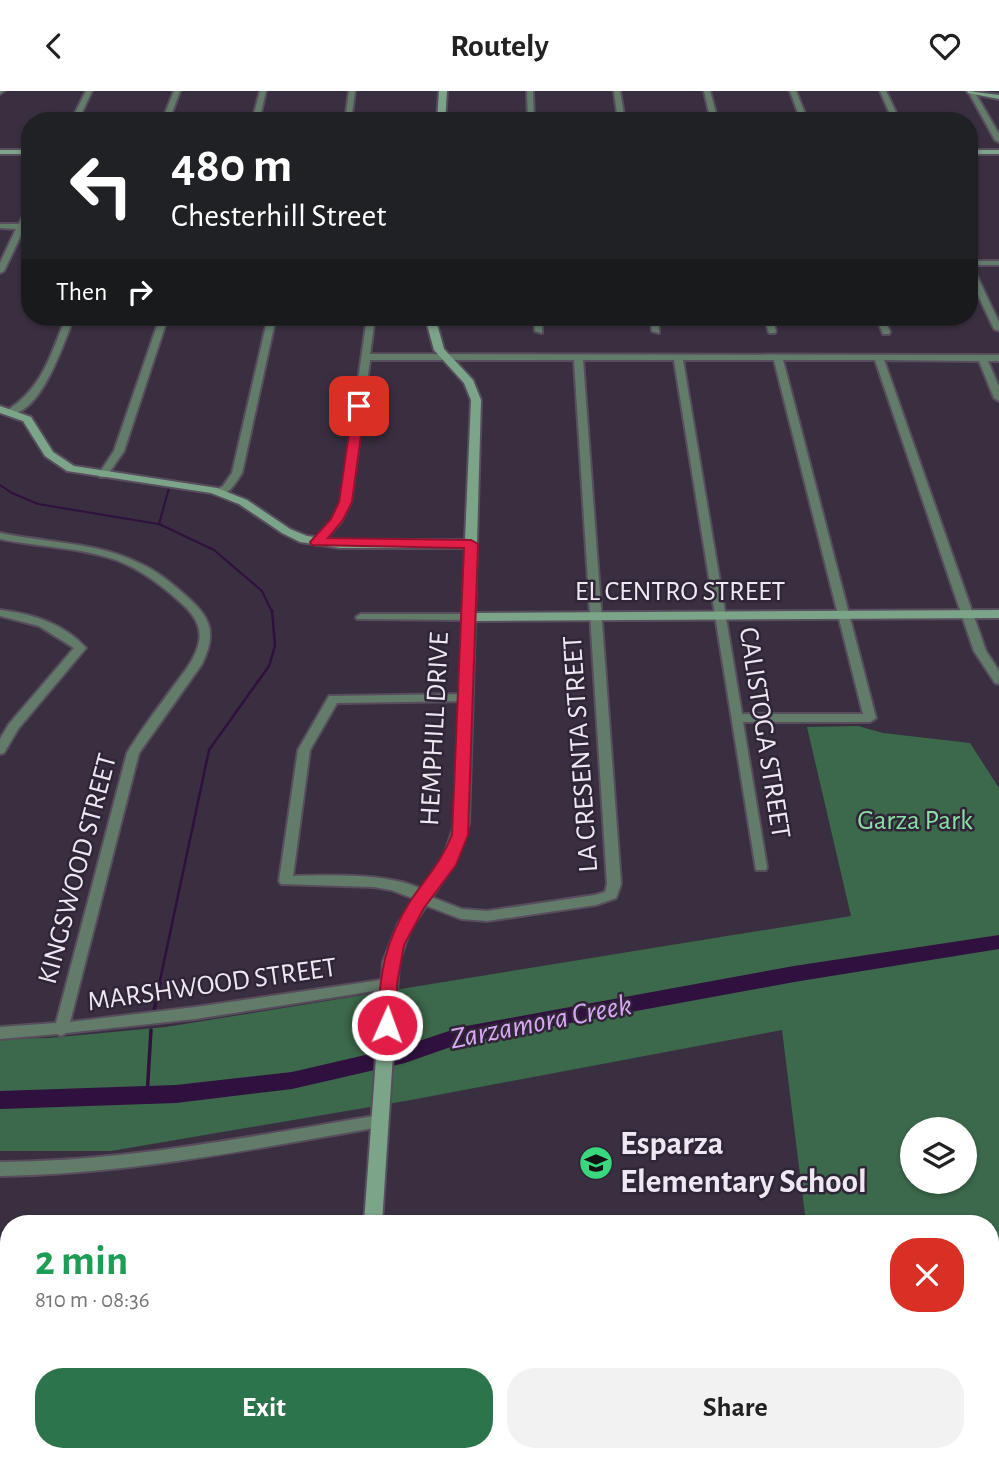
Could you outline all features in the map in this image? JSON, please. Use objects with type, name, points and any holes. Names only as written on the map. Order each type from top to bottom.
[{"type":"street","points":[[78,112],[89,91]]},
{"type":"street","points":[[169,112],[177,91]]},
{"type":"street","points":[[257,112],[263,91]]},
{"type":"street","points":[[349,112],[352,91]]},
{"type":"street","points":[[442,112],[443,91]]},
{"type":"street","points":[[530,91],[531,112]]},
{"type":"street","points":[[618,91],[621,112]]},
{"type":"street","points":[[707,91],[713,112]]},
{"type":"street","points":[[793,91],[801,112]]},
{"type":"street","points":[[883,91],[893,112]]},
{"type":"street","points":[[971,91],[999,97]]},
{"type":"street","points":[[971,91],[999,140]]},
{"type":"street","points":[[0,152],[21,152]]},
{"type":"street","points":[[978,152],[999,152]]},
{"type":"street","points":[[0,226],[21,227]]},
{"type":"street","points":[[0,271],[21,235]]},
{"type":"street","points":[[978,263],[999,263]]},
{"type":"street","points":[[978,287],[998,328]]},
{"type":"street","points":[[6,410],[31,400],[41,387],[66,326]]},
{"type":"street","points":[[103,475],[120,451],[161,326]]},
{"type":"street","points":[[220,492],[227,488],[237,473],[270,326]]},
{"type":"street","points":[[317,542],[337,520],[345,502],[370,326]]},
{"type":"street","name":"HEMPHILL DRIVE","points":[[374,1215],[388,992],[395,945],[402,928],[450,860],[460,835],[475,394],[469,382],[445,358],[437,345],[432,326]]},
{"type":"street","points":[[538,326],[538,331]]},
{"type":"street","points":[[655,326],[656,331]]},
{"type":"street","points":[[771,326],[772,331]]},
{"type":"street","points":[[884,326],[886,332]]},
{"type":"street","points":[[365,358],[999,358]]},
{"type":"street","name":"LA CRESENTA STREET","points":[[423,898],[461,914],[487,916],[596,900],[611,895],[614,884],[578,358]]},
{"type":"street","name":"CALISTOGA STREET","points":[[678,358],[761,867]]},
{"type":"street","points":[[737,718],[870,718],[778,358]]},
{"type":"street","points":[[879,358],[980,652],[999,680]]},
{"type":"street","points":[[982,358],[999,398]]},
{"type":"street","points":[[6,410],[27,419],[49,454],[61,465],[76,471],[181,484],[220,492],[243,502],[286,531],[317,542],[471,544]]},
{"type":"street","points":[[0,536],[86,550],[133,564],[188,603],[202,618]]},
{"type":"street","points":[[0,613],[43,621],[55,627],[80,648],[13,727],[0,750]]},
{"type":"street","name":"EL CENTRO STREET","points":[[361,617],[844,617],[999,614]]},
{"type":"street","name":"KINGSWOOD STREET","points":[[61,1030],[127,771],[143,736],[204,652],[207,636],[202,618]]},
{"type":"street","points":[[423,898],[401,887],[378,881],[286,881],[304,750],[333,699],[466,698]]},
{"type":"street","name":"MARSHWOOD STREET","points":[[0,1034],[167,1019],[388,992]]},
{"type":"street","points":[[0,1169],[161,1159],[380,1121]]},
{"type":"green space","name":"Garza Park","points":[[858,726],[883,733],[970,743],[999,788],[999,1215],[805,1215],[782,1030],[411,1100],[111,1151],[0,1151],[0,1039],[49,1038],[166,1027],[851,916],[807,727]]},
{"type":"waterway","points":[[0,485],[38,504],[158,524]]},
{"type":"waterway","points":[[169,488],[159,524],[214,550],[262,591],[272,612]]},
{"type":"waterway","points":[[159,985],[209,750],[269,666],[275,646],[272,610]]},
{"type":"waterway","name":"Zarzamora Creek","points":[[0,1100],[176,1094],[292,1081],[405,1054],[461,1035],[794,974],[999,942]]},
{"type":"waterway","points":[[154,1011],[160,983]]},
{"type":"waterway","points":[[147,1096],[151,1030]]},
{"type":"place","name":"Esparza Elementary School","points":[[596,1163]]},
{"type":"route","points":[[359,406],[345,502],[337,520],[317,542],[471,544],[460,835],[443,872],[417,904],[395,945],[388,984],[387,1025]]}]
